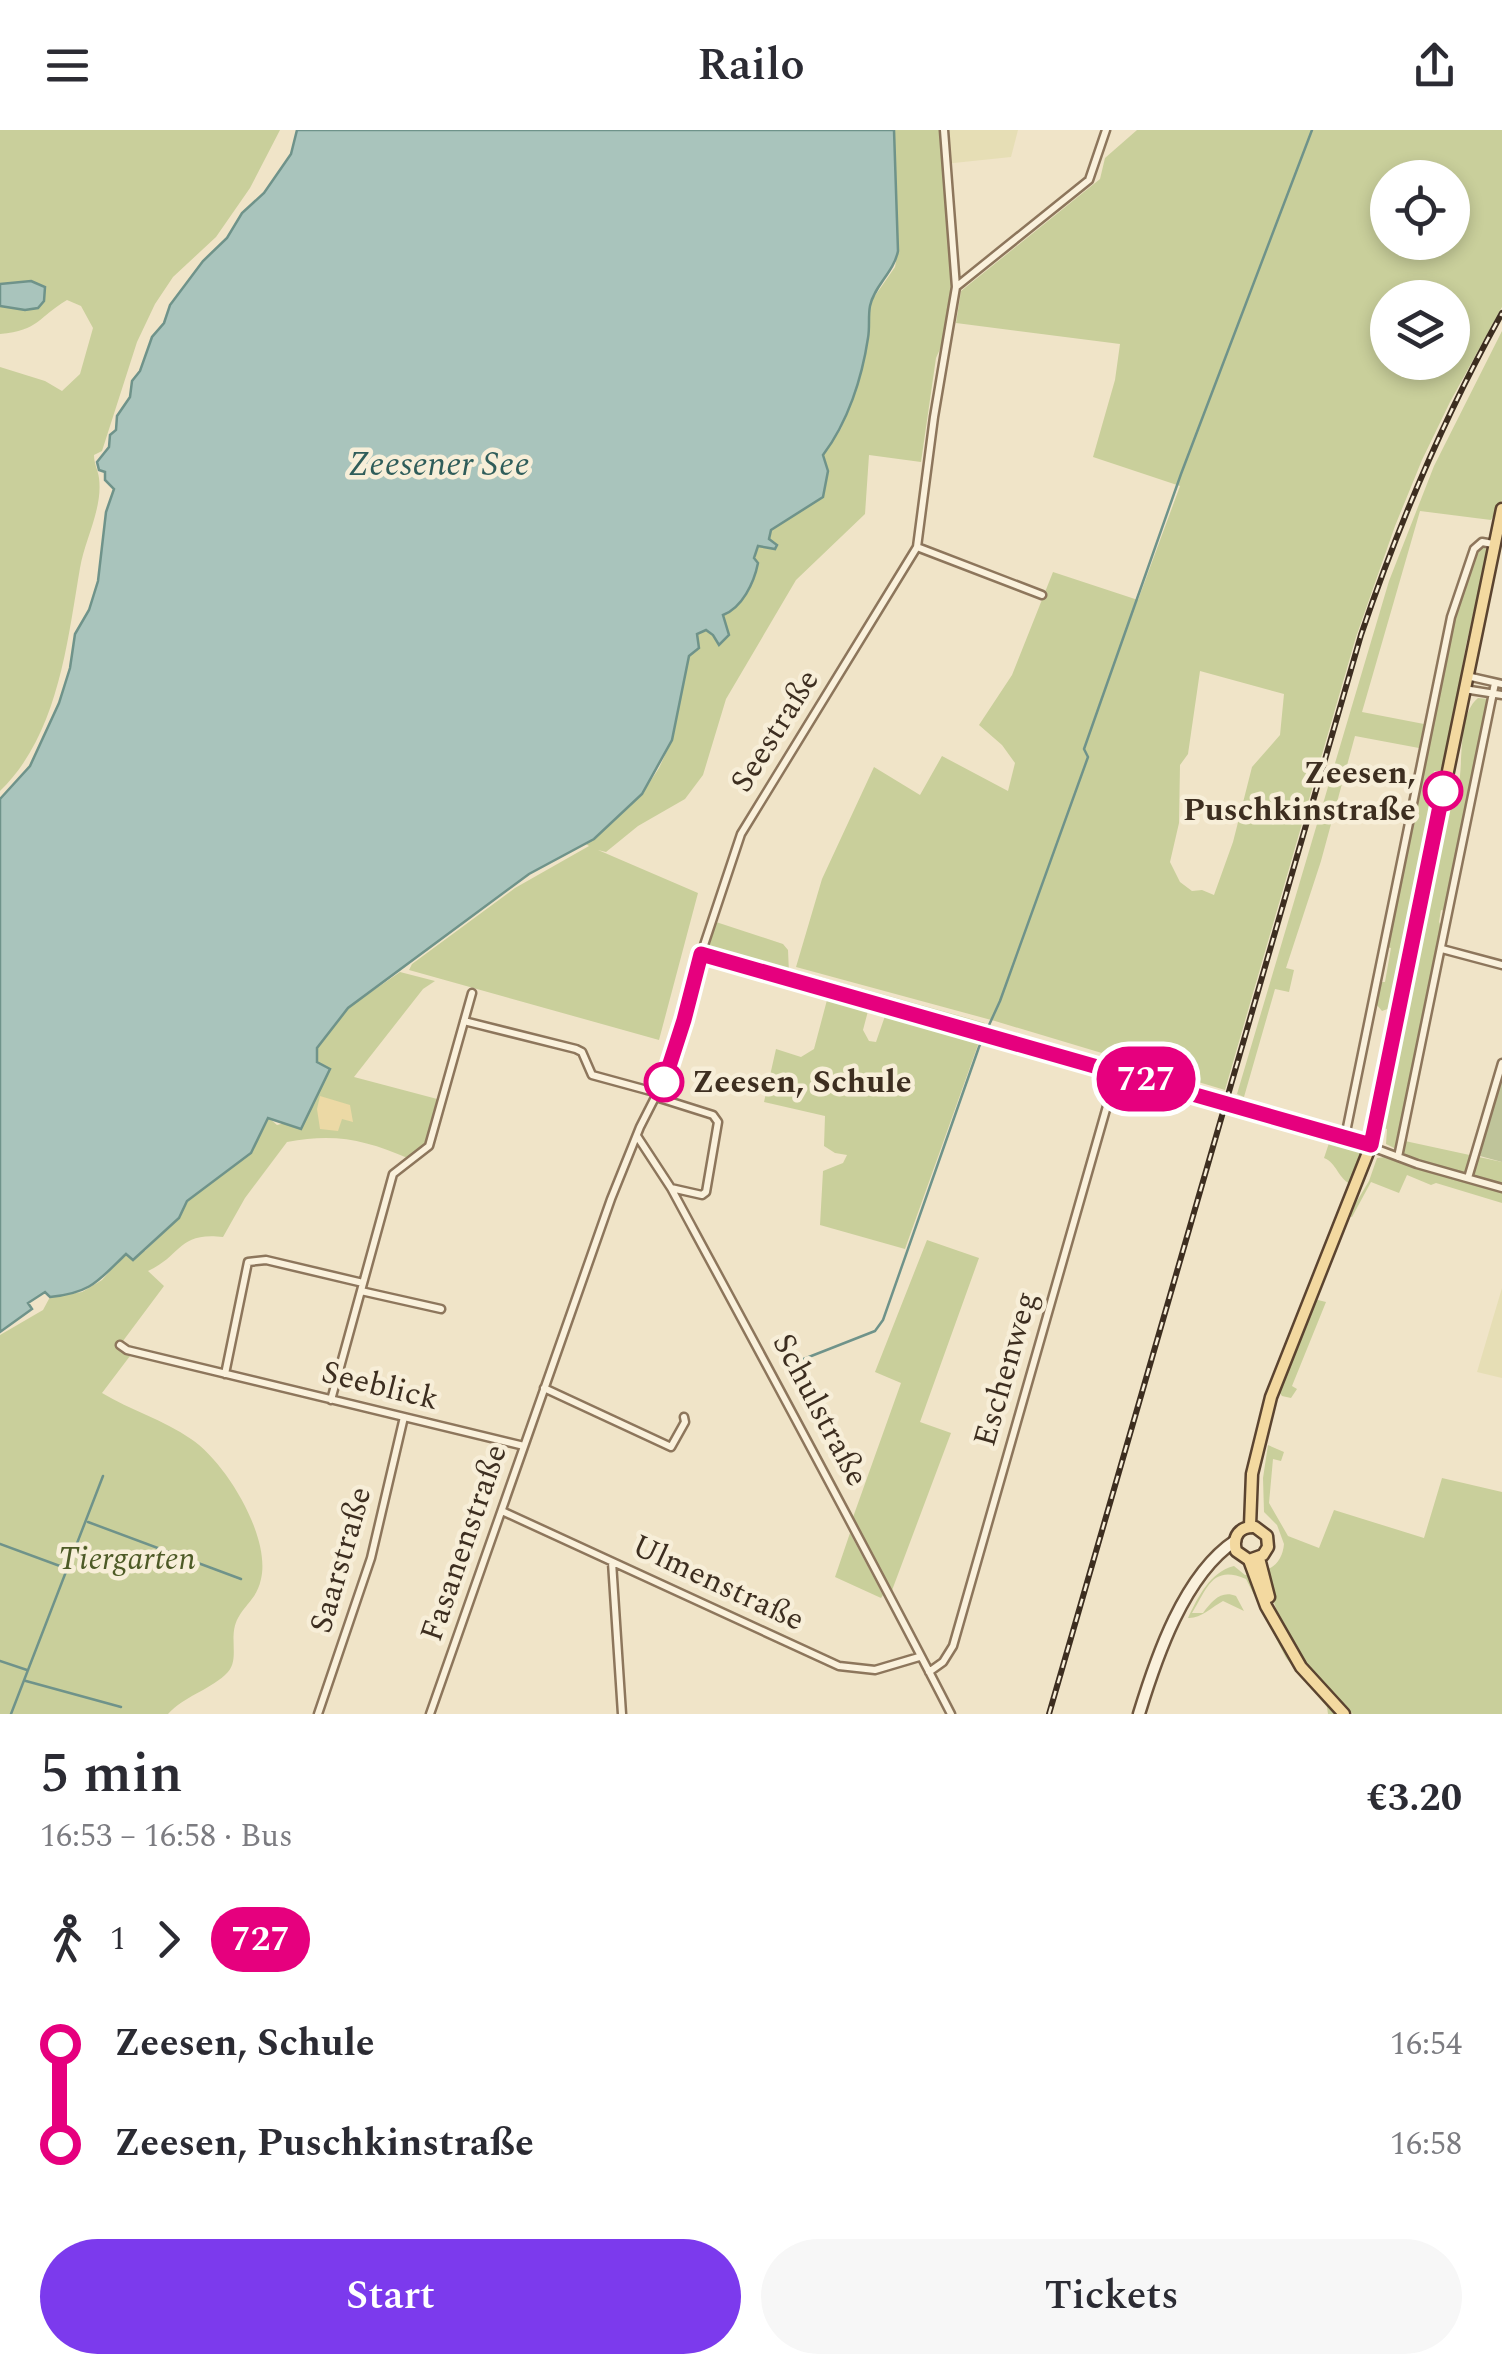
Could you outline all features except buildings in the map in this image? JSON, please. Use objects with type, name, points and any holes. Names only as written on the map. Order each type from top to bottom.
[{"type":"main road","points":[[1250,1526],[1252,1474],[1271,1397],[1371,1145],[1502,508]]},
{"type":"main road","points":[[1254,1559],[1268,1546],[1267,1536],[1250,1526],[1241,1530],[1235,1546],[1254,1559],[1274,1618],[1301,1668],[1344,1714]]},
{"type":"street","name":"Seestraße","points":[[657,1095],[670,1068],[701,954],[742,834],[916,547],[956,287],[944,130]]},
{"type":"street","points":[[956,287],[1089,180],[1106,130]]},
{"type":"street","points":[[1345,1137],[1450,617],[1474,549],[1482,542],[1494,544]]},
{"type":"street","points":[[916,547],[1042,595]]},
{"type":"street","points":[[1398,1157],[1498,694],[1498,683],[1466,682]]},
{"type":"street","points":[[1466,682],[1498,694]]},
{"type":"street","points":[[1442,949],[1502,965]]},
{"type":"street","points":[[701,954],[1345,1137],[1502,1188]]},
{"type":"street","points":[[332,1400],[393,1174],[429,1146],[472,993]]},
{"type":"street","points":[[464,1021],[576,1049],[582,1052],[592,1075],[713,1115],[718,1122],[706,1192],[702,1195],[670,1188]]},
{"type":"street","points":[[1468,1178],[1502,1062]]},
{"type":"street","name":"Eschenweg","points":[[929,1672],[943,1662],[952,1646],[1118,1071]]},
{"type":"street","name":"Fasanenstraße","points":[[430,1714],[636,1135],[657,1095]]},
{"type":"street","name":"Schulstraße","points":[[636,1135],[670,1188],[869,1554],[950,1714]]},
{"type":"street","points":[[225,1374],[248,1262],[266,1260],[442,1309]]},
{"type":"street","name":"Seeblick","points":[[120,1345],[127,1350],[524,1446]]},
{"type":"street","points":[[544,1388],[671,1447],[684,1417]]},
{"type":"street","name":"Saarstraße","points":[[318,1714],[366,1574],[404,1417]]},
{"type":"street","name":"Ulmenstraße","points":[[502,1510],[839,1666],[875,1670],[919,1657]]},
{"type":"street","points":[[1139,1714],[1176,1619],[1202,1572],[1213,1557],[1235,1546]]},
{"type":"street","points":[[612,1562],[622,1714]]},
{"type":"shaded area","points":[[943,130],[1018,130],[1011,157],[944,164]]},
{"type":"shaded area","points":[[1502,1288],[1502,1378],[1477,1372]]},
{"type":"green space","points":[[0,130],[280,130],[250,188],[216,237],[173,277],[137,342],[102,451],[94,455],[100,489],[82,557],[57,687],[35,743],[0,791],[0,367],[45,381],[62,391],[80,374],[93,328],[81,306],[67,300],[31,326],[0,334],[0,306],[25,310],[31,281],[0,284]]},
{"type":"green space","points":[[894,130],[940,130],[958,283],[952,322],[936,358],[921,462],[869,455],[865,514],[796,580],[726,699],[703,775],[685,799],[638,826],[606,852],[598,850],[698,893],[659,1040],[409,970],[515,888],[589,846],[586,844],[642,794],[659,768],[672,740],[697,634],[705,630],[719,645],[723,615],[740,603],[752,583],[758,546],[768,548],[771,530],[811,503],[826,462],[823,455],[841,429],[869,334],[870,303],[895,267],[898,251]]},
{"type":"green space","points":[[1137,130],[1502,130],[1502,307],[1470,365],[1470,280],[1370,280],[1370,380],[1462,380],[1422,460],[1356,637],[1225,1090],[796,967],[822,879],[874,767],[920,795],[942,756],[1008,791],[1015,763],[979,725],[1012,675],[1053,572],[1138,600],[1180,486],[1093,457],[1115,380],[1120,344],[956,323],[961,291],[1100,179],[1105,158]],"holes":[[[1200,671],[1284,694],[1280,735],[1252,767],[1233,842],[1214,895],[1192,891],[1180,882],[1170,862],[1179,823],[1180,765],[1188,754]]]},
{"type":"green space","points":[[1502,331],[1502,500],[1491,520],[1420,511],[1362,712],[1424,724],[1419,748],[1355,736],[1321,861],[1286,968],[1294,970],[1289,992],[1275,989],[1244,1097],[1237,1094],[1389,581],[1434,466]]},
{"type":"green space","points":[[1485,547],[1487,553],[1448,747],[1440,771],[1434,771],[1431,788],[1436,790],[1435,811],[1396,1006],[1382,1011],[1376,1004],[1380,982],[1385,982],[1391,948],[1386,947],[1453,617],[1476,551]]},
{"type":"green space","points":[[1478,698],[1490,699],[1446,911],[1441,910],[1442,928],[1396,1149],[1386,1144],[1387,1129],[1382,1128],[1387,1090],[1443,811],[1451,788],[1458,789],[1464,728]]},
{"type":"green space","points":[[716,922],[783,944],[788,950],[789,973],[708,951]]},
{"type":"green space","points":[[796,970],[985,1023],[983,1029],[800,978]]},
{"type":"green space","name":"Tiergarten","points":[[400,972],[435,981],[423,989],[354,1077],[441,1100],[429,1145],[410,1159],[350,1140],[287,1142],[245,1198],[223,1237],[188,1241],[148,1271],[164,1286],[120,1345],[136,1348],[102,1393],[191,1439],[218,1465],[243,1502],[259,1543],[261,1579],[235,1626],[230,1669],[168,1714],[0,1714],[0,1335],[43,1310],[50,1297],[82,1292],[102,1280],[126,1253],[145,1251],[179,1218],[187,1201],[251,1153],[269,1118],[277,1125],[301,1128],[330,1070],[315,1059],[317,1048],[348,1008]]},
{"type":"green space","points":[[827,1000],[868,1011],[863,1030],[869,1041],[876,1042],[885,1016],[979,1042],[905,1249],[820,1225],[823,1171],[843,1163],[847,1155],[824,1146],[825,1116],[764,1102],[776,1049],[801,1057],[814,1049]]},
{"type":"green space","points":[[1502,1073],[1502,1162],[1480,1156]]},
{"type":"green space","points":[[1331,1137],[1362,1147],[1352,1185],[1324,1158]]},
{"type":"green space","points":[[1405,1141],[1502,1162],[1502,1203],[1407,1175],[1399,1193],[1371,1182],[1352,1217],[1348,1216],[1369,1181],[1377,1158],[1438,1173],[1439,1166],[1402,1156]]},
{"type":"green space","points":[[927,1240],[979,1258],[920,1422],[951,1433],[891,1593],[852,1520],[901,1383],[875,1372]]},
{"type":"green space","points":[[1314,1299],[1326,1302],[1292,1386],[1297,1389],[1291,1398],[1282,1396],[1276,1388]]},
{"type":"green space","points":[[1268,1445],[1284,1452],[1281,1461],[1273,1459],[1269,1503],[1288,1536],[1319,1548],[1334,1510],[1424,1538],[1442,1478],[1502,1492],[1502,1714],[1353,1714],[1322,1684],[1286,1631],[1265,1570],[1279,1560],[1284,1544],[1277,1525],[1264,1512],[1263,1478]]},
{"type":"green space","points":[[850,1533],[883,1595],[881,1598],[835,1577]]},
{"type":"green space","points":[[1234,1566],[1251,1575],[1286,1650],[1309,1684],[1338,1714],[1328,1714],[1327,1707],[1286,1658],[1246,1579],[1235,1575],[1218,1577],[1192,1613],[1203,1613],[1226,1594],[1236,1596],[1244,1611],[1223,1601],[1201,1615],[1188,1618],[1212,1580]]},
{"type":"sand","points":[[320,1096],[350,1105],[353,1122],[342,1119],[338,1131],[320,1129]]},
{"type":"water","name":"Zeesener See","points":[[297,130],[894,130],[898,251],[872,299],[869,334],[853,399],[823,455],[828,471],[823,497],[771,530],[769,539],[777,545],[775,549],[758,546],[754,558],[758,563],[750,586],[736,607],[723,615],[729,635],[719,645],[706,630],[697,634],[699,648],[689,656],[672,740],[642,794],[594,839],[529,874],[348,1008],[317,1048],[317,1062],[330,1069],[301,1129],[268,1118],[251,1153],[187,1201],[179,1218],[133,1260],[126,1254],[85,1289],[50,1297],[45,1292],[28,1303],[32,1309],[0,1332],[0,799],[30,766],[59,703],[75,634],[89,610],[98,581],[106,512],[114,489],[97,462],[109,447],[117,416],[130,397],[132,381],[170,305],[203,261],[227,238],[242,213],[264,193],[291,154]]},
{"type":"water","points":[[31,281],[45,287],[44,301],[38,308],[0,306],[0,284]]},
{"type":"waterway","points":[[796,1362],[875,1331],[883,1320],[979,1047],[1000,1001],[1088,757],[1084,749],[1181,474],[1312,130]]},
{"type":"waterway","points":[[11,1714],[103,1476]]},
{"type":"waterway","points":[[88,1522],[241,1579]]},
{"type":"waterway","points":[[0,1544],[68,1569]]},
{"type":"waterway","points":[[0,1661],[27,1670]]},
{"type":"waterway","points":[[26,1681],[121,1707]]},
{"type":"railway","points":[[1049,1714],[1361,635],[1424,471],[1502,313]]},
{"type":"bus line","name":"727","points":[[664,1082],[701,954],[1371,1145],[1443,791]]},
{"type":"place","name":"Zeesen, Puschkinstraße","points":[[1443,791]]},
{"type":"place","name":"Zeesen, Schule","points":[[664,1082]]}]
